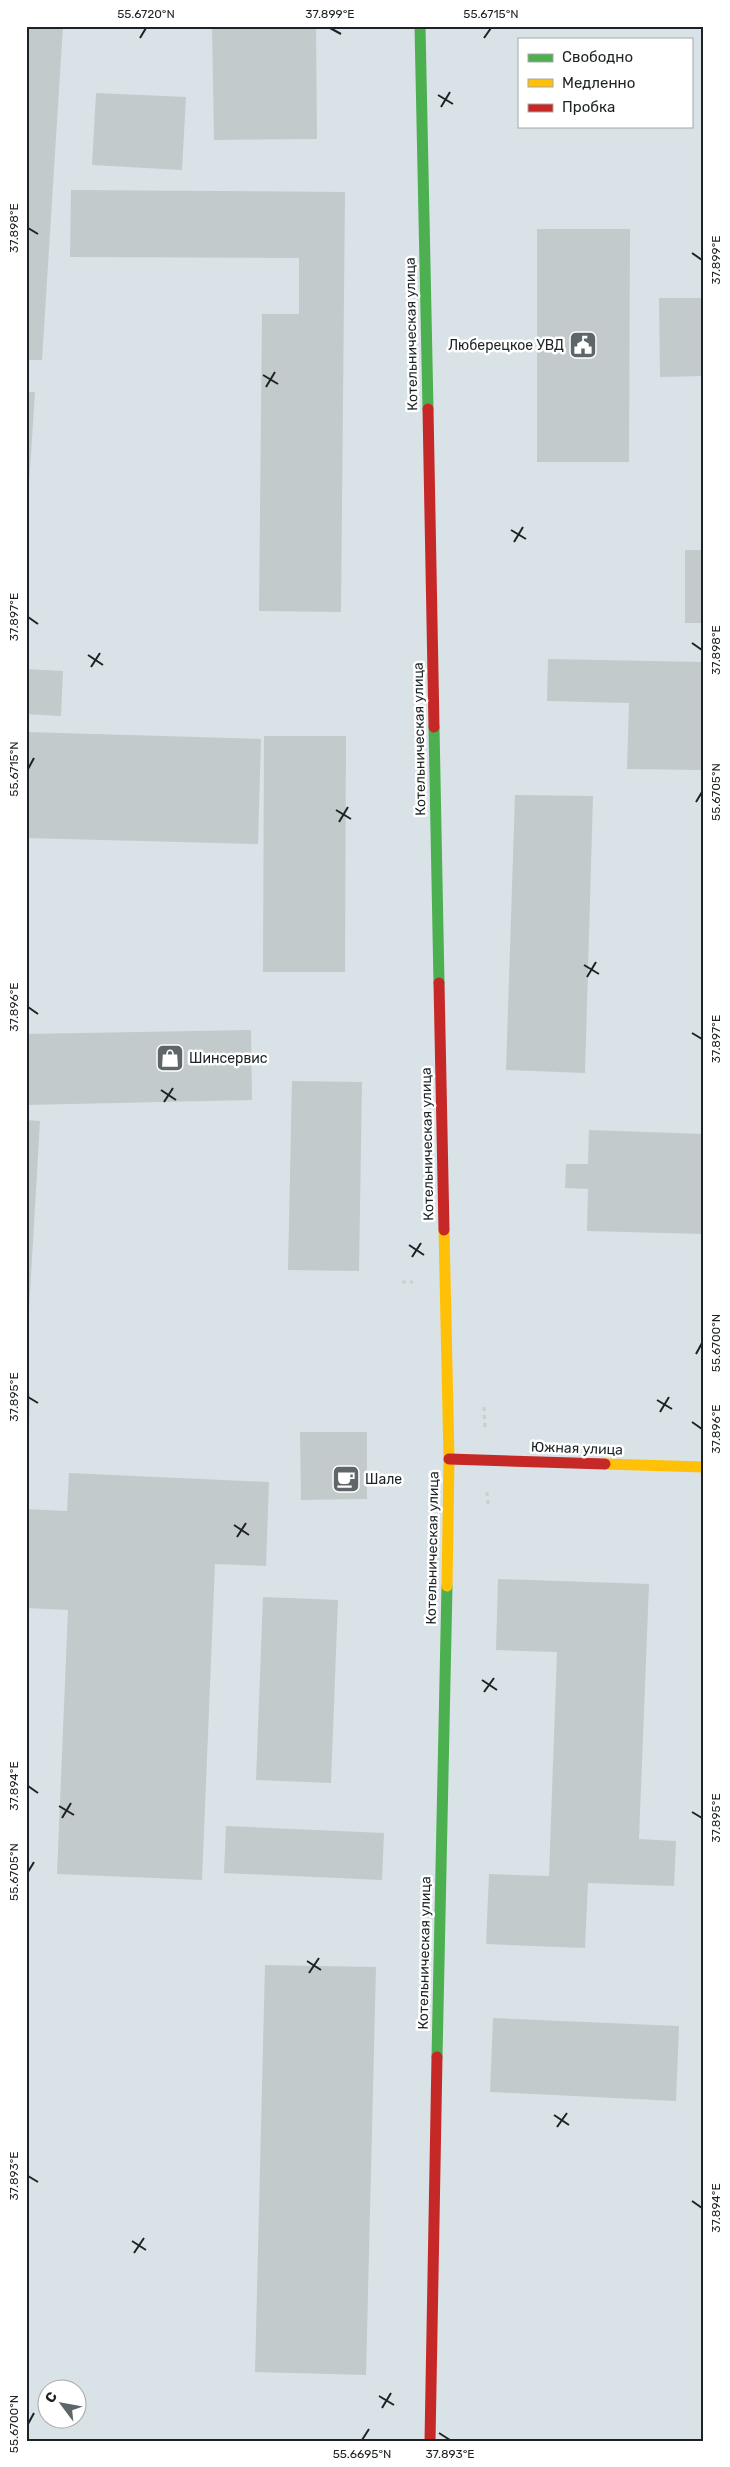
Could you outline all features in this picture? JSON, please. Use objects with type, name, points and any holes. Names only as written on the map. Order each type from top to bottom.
[{"type":"street","name":"Котельническая улица","points":[[420,26],[449,1459],[430,2441]]},
{"type":"street","name":"Южная улица","points":[[449,1459],[704,1467]]},
{"type":"building","points":[[26,26],[63,26],[42,360],[26,360]]},
{"type":"building","points":[[212,26],[316,26],[317,139],[214,140]]},
{"type":"building","points":[[96,93],[186,97],[182,170],[92,165]]},
{"type":"building","points":[[71,190],[345,192],[341,612],[259,611],[262,314],[299,314],[299,258],[70,257]]},
{"type":"building","name":"Люберецкое УВД","points":[[537,229],[630,229],[629,462],[537,462]]},
{"type":"building","points":[[659,298],[704,298],[704,376],[660,377]]},
{"type":"building","points":[[26,392],[35,392],[28,501],[26,501]]},
{"type":"building","points":[[685,550],[704,550],[704,623],[685,623]]},
{"type":"building","points":[[548,659],[704,662],[704,770],[627,769],[629,703],[547,701]]},
{"type":"building","points":[[26,669],[63,671],[61,716],[26,714]]},
{"type":"building","points":[[26,732],[261,739],[258,844],[26,838]]},
{"type":"building","points":[[264,736],[346,736],[345,972],[263,972]]},
{"type":"building","points":[[515,795],[593,796],[585,1073],[506,1070]]},
{"type":"building","points":[[251,1030],[252,1100],[26,1105],[26,1034]]},
{"type":"building","points":[[292,1081],[362,1082],[359,1271],[288,1270]]},
{"type":"building","points":[[26,1120],[40,1121],[28,1327],[26,1327]]},
{"type":"building","points":[[589,1130],[704,1134],[704,1234],[587,1231],[588,1189],[565,1188],[566,1164],[588,1164]]},
{"type":"building","points":[[26,1394],[30,1394],[28,1466],[26,1466]]},
{"type":"building","points":[[300,1432],[367,1432],[367,1499],[301,1500]]},
{"type":"building","points":[[69,1473],[269,1482],[266,1566],[215,1564],[202,1880],[57,1874],[68,1610],[26,1608],[26,1509],[67,1511]]},
{"type":"building","points":[[498,1579],[649,1584],[639,1839],[676,1841],[674,1886],[588,1883],[585,1948],[486,1944],[489,1874],[549,1876],[557,1652],[496,1650]]},
{"type":"building","points":[[263,1597],[338,1600],[331,1783],[256,1780]]},
{"type":"building","points":[[226,1826],[384,1833],[382,1880],[224,1873]]},
{"type":"building","points":[[265,1965],[376,1967],[366,2375],[255,2372]]},
{"type":"building","points":[[493,2018],[679,2026],[676,2101],[490,2092]]},
{"type":"traffic: fast","points":[[420,26],[428,409]]},
{"type":"traffic: fast","points":[[434,727],[439,983]]},
{"type":"traffic: fast","points":[[437,2057],[447,1586]]},
{"type":"traffic: slow","points":[[444,1230],[449,1459],[447,1586]]},
{"type":"traffic: slow","points":[[605,1464],[704,1467]]},
{"type":"traffic: jam","points":[[428,409],[434,727]]},
{"type":"traffic: jam","points":[[439,983],[444,1230]]},
{"type":"traffic: jam","points":[[449,1459],[605,1464]]},
{"type":"traffic: jam","points":[[430,2441],[437,2057]]},
{"type":"place","name":"Люберецкое УВД","points":[[583,345]]},
{"type":"place","name":"Шинсервис","points":[[170,1058]]},
{"type":"place","name":"Шале","points":[[346,1479]]}]
